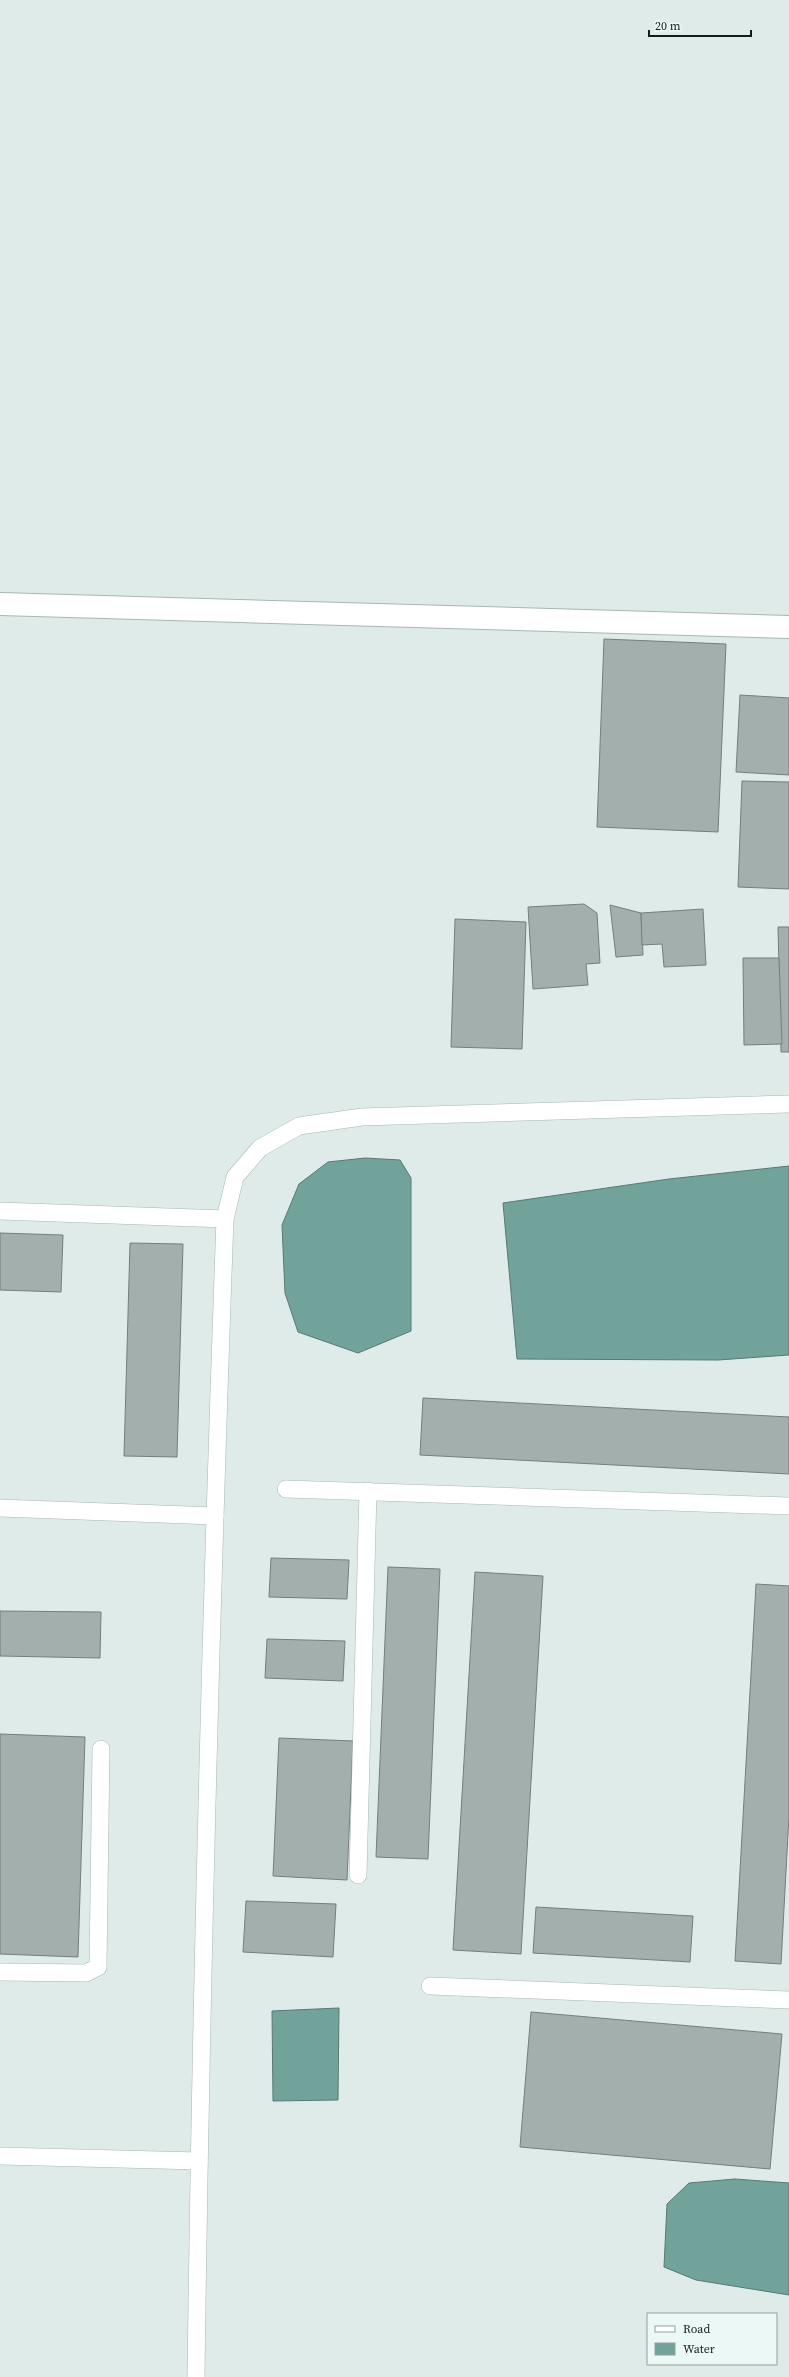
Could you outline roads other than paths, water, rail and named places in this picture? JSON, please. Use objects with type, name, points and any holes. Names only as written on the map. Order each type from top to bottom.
[{"type":"street","points":[[0,604],[789,627]]},
{"type":"lane","points":[[196,2377],[199,2161],[215,1516],[225,1218],[235,1177],[260,1148],[299,1126],[362,1117],[789,1104]]},
{"type":"lane","points":[[0,1211],[225,1218]]},
{"type":"lane","points":[[286,1489],[368,1491],[448,1496],[789,1506]]},
{"type":"lane","points":[[358,1875],[368,1491]]},
{"type":"lane","points":[[0,1508],[215,1516]]},
{"type":"lane","points":[[0,1972],[86,1973],[98,1967],[101,1749]]},
{"type":"lane","points":[[430,1986],[789,2000]]},
{"type":"lane","points":[[0,2156],[199,2161]]},
{"type":"water","points":[[365,1158],[400,1160],[411,1178],[411,1331],[358,1353],[298,1332],[285,1293],[282,1225],[299,1184],[328,1162]]},
{"type":"water","points":[[789,1166],[789,1355],[718,1360],[517,1359],[503,1203],[669,1179]]},
{"type":"water","points":[[339,2008],[338,2100],[273,2101],[272,2011]]},
{"type":"water","points":[[735,2179],[789,2183],[789,2295],[696,2280],[664,2267],[667,2204],[689,2183]]}]
